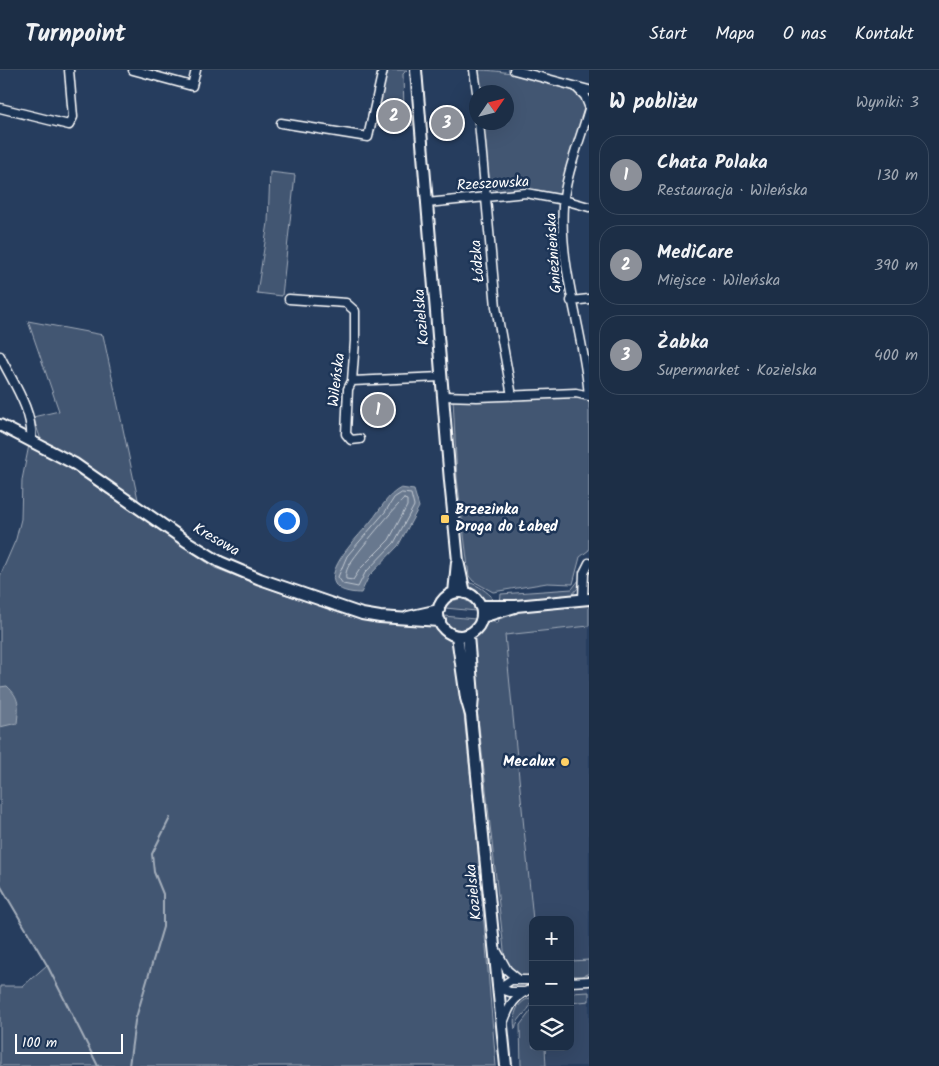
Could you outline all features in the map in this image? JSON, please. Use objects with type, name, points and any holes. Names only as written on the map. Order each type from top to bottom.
[{"type":"street","points":[[0,108],[61,125],[70,124],[73,117],[69,70]]},
{"type":"street","points":[[133,70],[192,86],[196,70]]},
{"type":"street","points":[[281,123],[368,137],[382,70]]},
{"type":"street","name":"Kozielska","points":[[416,70],[458,561],[465,593]]},
{"type":"street","points":[[474,70],[476,85]]},
{"type":"street","points":[[514,70],[589,90]]},
{"type":"street","name":"Gnieźnieńska","points":[[576,87],[585,96],[589,108],[564,200],[563,220],[571,301],[589,396]]},
{"type":"street","name":"Łódzka","points":[[480,130],[496,307],[512,396]]},
{"type":"street","name":"Rzeszowska","points":[[427,203],[526,194],[564,200],[589,207]]},
{"type":"street","name":"Wileńska","points":[[289,299],[346,304],[355,311],[352,381],[348,389],[346,434],[350,440],[360,439]]},
{"type":"street","points":[[571,301],[589,299]]},
{"type":"street","points":[[0,356],[29,419],[32,428],[31,440]]},
{"type":"street","points":[[352,381],[442,377]]},
{"type":"street","points":[[443,396],[512,396],[576,393],[589,396]]},
{"type":"street","name":"Kresowa","points":[[0,425],[75,464],[186,541],[232,568],[362,614],[440,621]]},
{"type":"street","name":"Kozielska","points":[[454,594],[458,561]]},
{"type":"street","points":[[480,606],[516,606],[586,599],[584,573],[589,563]]},
{"type":"street","points":[[465,593],[474,598],[480,606],[482,617],[476,629],[462,635],[445,630],[440,621],[439,610],[444,600],[454,594],[465,593]]},
{"type":"street","points":[[482,617],[516,606]]},
{"type":"street","name":"Kresowa","points":[[407,618],[439,610]]},
{"type":"street","name":"Kozielska","points":[[462,635],[466,698],[471,715],[506,1066]]},
{"type":"street","points":[[495,950],[507,970],[519,980]]},
{"type":"street","points":[[499,988],[511,980],[529,980]]},
{"type":"street","points":[[574,982],[589,981]]},
{"type":"street","points":[[499,988],[510,992],[529,990]]},
{"type":"street","points":[[502,1025],[511,1004],[523,992]]},
{"type":"shaded area","points":[[388,70],[407,70],[403,74],[404,110],[413,111],[413,125],[402,127],[400,105],[388,106],[384,129],[376,124],[375,119]]},
{"type":"shaded area","points":[[478,70],[504,72],[557,84],[572,91],[582,99],[586,109],[560,195],[525,191],[496,191],[490,187],[483,130],[514,130],[514,85],[479,85]]},
{"type":"shaded area","points":[[270,172],[295,175],[282,296],[257,293],[268,223]]},
{"type":"shaded area","points":[[28,321],[103,335],[139,504],[84,465],[41,440],[33,417],[59,411]]},
{"type":"shaded area","points":[[574,395],[589,398],[589,550],[580,557],[573,584],[547,583],[493,592],[473,581],[469,576],[457,478],[453,399]]},
{"type":"shaded area","points":[[29,445],[60,462],[215,568],[281,593],[354,616],[436,625],[453,640],[457,649],[476,828],[496,1066],[0,1066],[0,986],[23,986],[47,965],[0,885],[0,576],[16,539],[21,519],[22,480]]},
{"type":"shaded area","points":[[589,572],[589,1066],[547,1066],[546,1051],[574,1051],[574,916],[533,916],[505,635],[525,633],[585,599],[586,576]]},
{"type":"shaded area","points":[[579,580],[578,588],[571,596],[500,603],[501,594],[572,589]]},
{"type":"shaded area","points":[[466,582],[486,591],[491,596],[492,603],[474,594]]},
{"type":"shaded area","points":[[462,598],[473,605],[476,611],[445,608],[449,602]]},
{"type":"shaded area","points":[[589,605],[589,626],[505,635],[533,916],[529,916],[528,977],[516,972],[505,959],[470,646],[473,637],[492,618],[495,623],[498,623],[500,615],[538,608]]},
{"type":"shaded area","points":[[444,616],[475,619],[468,628],[458,630],[449,626]]},
{"type":"shaded area","points":[[589,960],[589,973],[583,976],[574,976],[574,961]]},
{"type":"shaded area","points":[[589,992],[589,1001],[574,1003],[574,993]]},
{"type":"shaded area","points":[[528,999],[529,1007],[516,1024],[515,1029],[515,1013],[519,1005]]},
{"type":"shaded area","points":[[529,1013],[529,1051],[545,1051],[546,1066],[521,1066],[520,1025]]},
{"type":"water","points":[[401,488],[414,490],[419,507],[398,546],[369,576],[361,593],[339,588],[334,582],[334,573],[344,554],[388,498]]},
{"type":"water","points":[[7,686],[14,694],[18,703],[17,723],[0,727],[0,687]]},
{"type":"waterway","points":[[129,1066],[135,1021],[163,927],[163,894],[154,872],[152,854],[170,818]]},
{"type":"waterway","points":[[0,885],[47,965],[98,1066]]},
{"type":"place","name":"MediCare","points":[[394,116]]},
{"type":"place","name":"Żabka","points":[[447,123]]},
{"type":"place","name":"Chata Polaka","points":[[378,410]]},
{"type":"place","name":"Brzezinka Droga do Łabęd","points":[[445,519]]},
{"type":"place","name":"Mecalux","points":[[565,762]]}]
